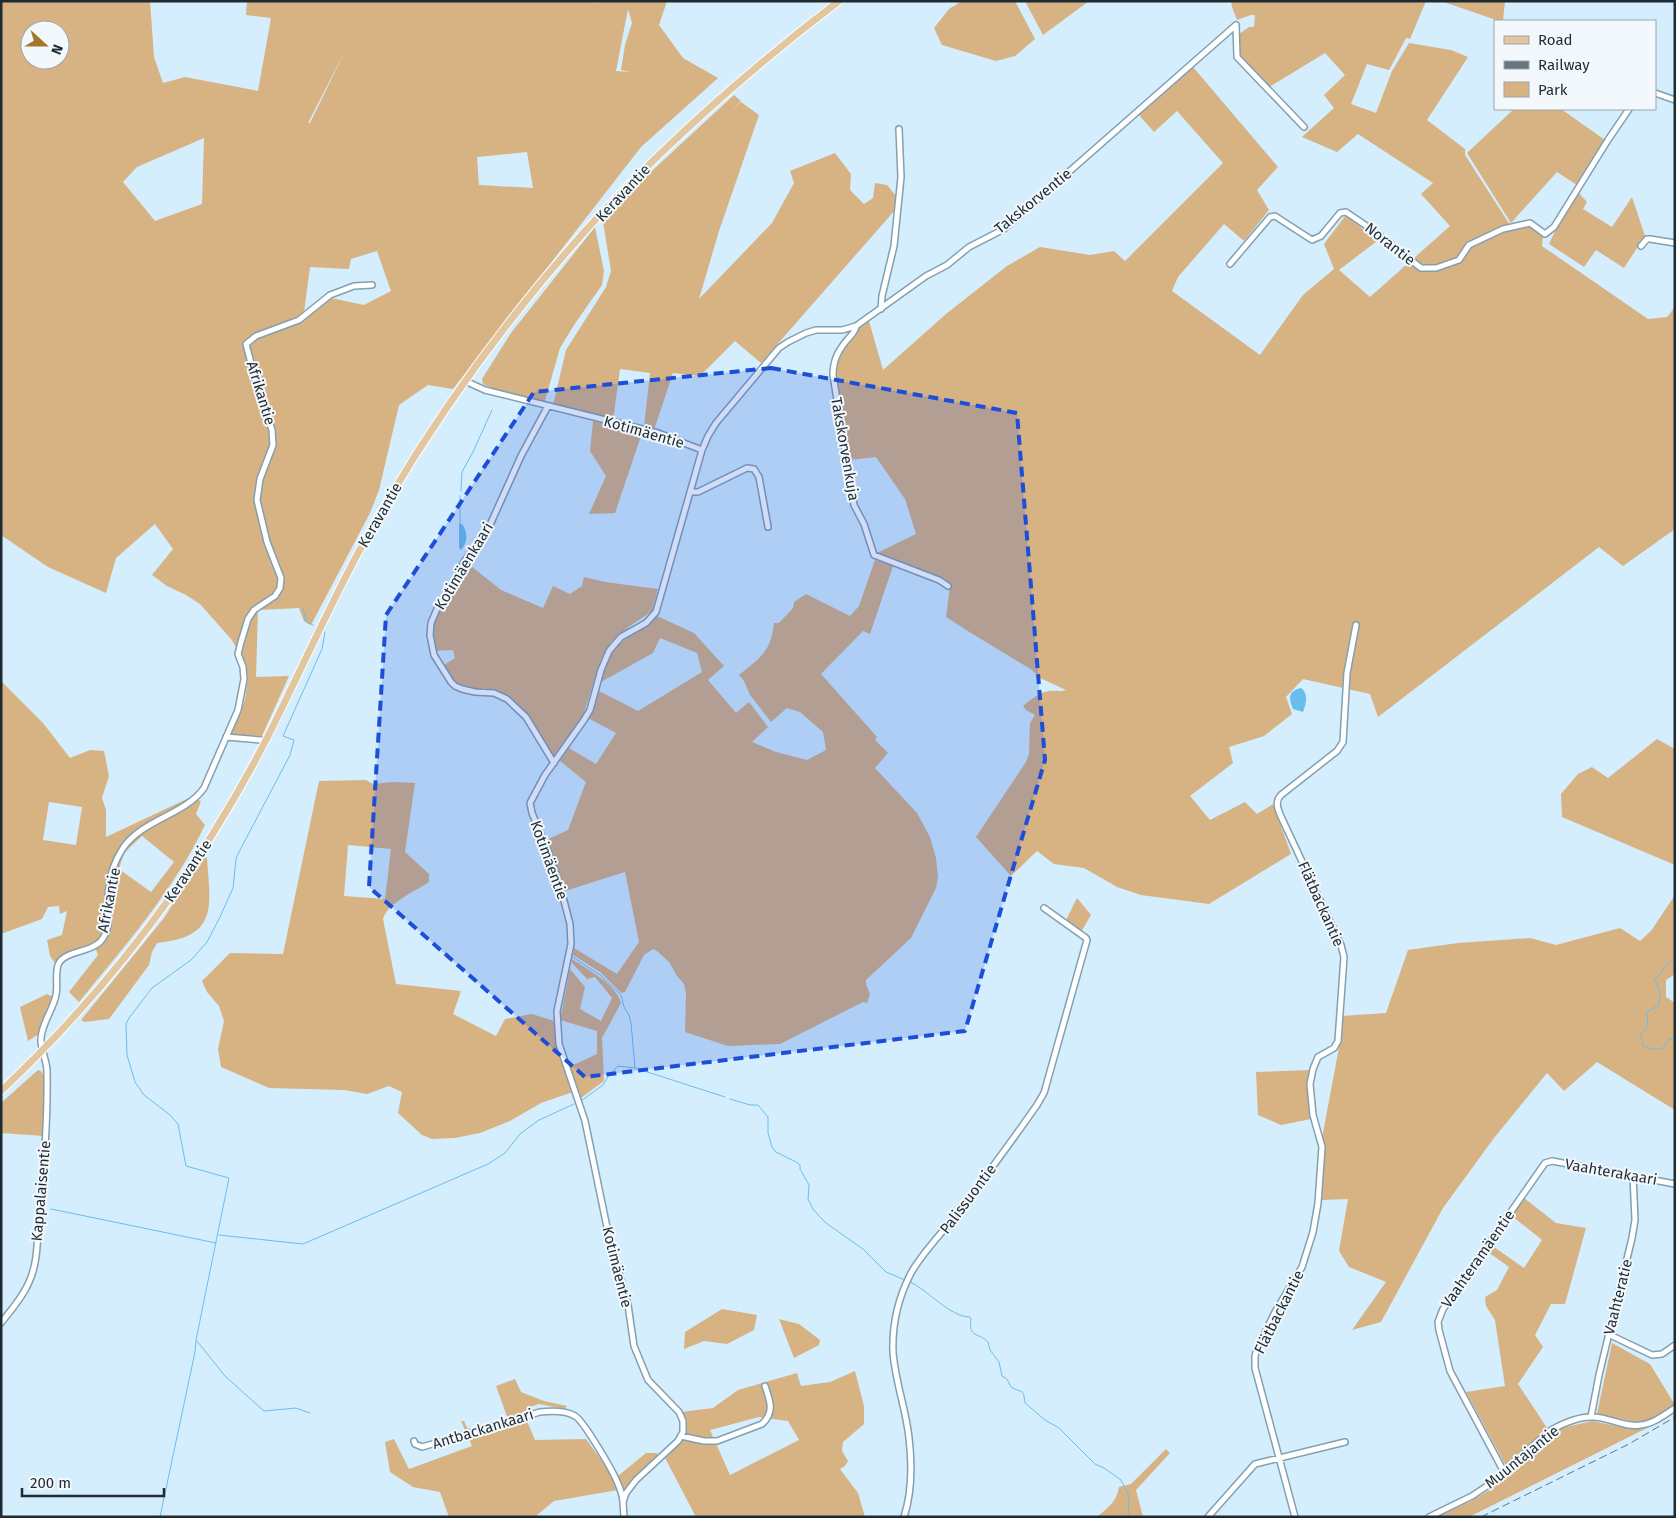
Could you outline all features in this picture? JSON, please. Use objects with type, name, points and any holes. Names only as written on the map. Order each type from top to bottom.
[{"type":"main road","name":"Keravantie","points":[[1,1091],[42,1051],[94,994],[160,912],[217,827],[265,742],[367,535],[410,465],[466,381],[499,336],[568,253],[656,158],[731,88],[839,1]]},
{"type":"street","name":"Takskorventie","points":[[702,450],[716,423],[779,348],[806,333],[816,330],[842,330],[856,326],[926,276],[947,265],[969,247],[1004,229],[1236,25],[1237,57],[1304,128]]},
{"type":"street","points":[[1656,93],[1675,100]]},
{"type":"street","name":"Norantie","points":[[1230,264],[1270,217],[1275,216],[1312,240],[1321,236],[1340,213],[1346,212],[1374,231],[1421,268],[1436,268],[1459,260],[1470,245],[1503,229],[1530,223],[1545,234],[1554,227],[1628,110]]},
{"type":"street","points":[[881,309],[882,296],[894,246],[901,177],[899,130]]},
{"type":"street","points":[[1641,246],[1647,239],[1675,243]]},
{"type":"street","name":"Afrikantie","points":[[42,1051],[41,1036],[56,997],[58,966],[64,958],[95,946],[106,933],[109,885],[114,866],[128,842],[145,828],[188,803],[200,793],[208,781],[241,698],[244,679],[243,667],[238,654],[248,620],[254,610],[275,596],[280,588],[281,578],[267,542],[257,500],[260,479],[273,445],[272,430],[255,379],[246,344],[256,336],[299,320],[330,295],[354,286],[372,285]]},
{"type":"street","name":"Takskorvenkuja","points":[[856,326],[854,333],[837,354],[833,364],[833,375],[854,505],[864,524],[874,555],[939,580],[948,586]]},
{"type":"street","name":"Kotimäentie","points":[[466,381],[485,390],[658,434],[702,450],[656,612],[646,623],[621,637],[609,651],[601,670],[590,710],[545,775],[530,804],[549,854],[570,924],[571,944],[557,1011],[559,1044],[585,1121],[609,1237],[628,1305],[636,1353],[648,1380],[679,1412],[683,1426],[681,1436]]},
{"type":"street","name":"Kotimäenkaari","points":[[548,406],[521,456],[490,524],[464,562],[451,591],[434,614],[430,635],[434,655],[451,682],[462,689],[494,693],[507,699],[526,717],[554,764]]},
{"type":"street","points":[[691,492],[698,492],[747,468],[754,469],[758,477],[768,527]]},
{"type":"street","name":"Flätbackantie","points":[[1295,1517],[1255,1368],[1255,1356],[1275,1312],[1302,1266],[1313,1232],[1318,1203],[1322,1155],[1321,1142],[1314,1115],[1311,1078],[1318,1058],[1334,1048],[1338,1041],[1344,957],[1341,945],[1276,802],[1281,795],[1337,751],[1343,742],[1347,673],[1356,625]]},
{"type":"street","points":[[226,737],[265,742]]},
{"type":"street","name":"Palissuontie","points":[[904,1517],[910,1491],[911,1468],[909,1437],[893,1343],[901,1295],[916,1265],[980,1185],[1038,1106],[1044,1093],[1087,940],[1044,908]]},
{"type":"street","name":"Kappalaisentie","points":[[1,1323],[26,1289],[35,1262],[45,1162],[47,1069],[42,1051]]},
{"type":"street","name":"Vaahterakaari","points":[[1548,1162],[1552,1161],[1675,1184]]},
{"type":"street","name":"Vaahteramäentie","points":[[1504,1472],[1450,1371],[1438,1322],[1443,1309],[1543,1165],[1548,1162]]},
{"type":"street","name":"Vaahteratie","points":[[1591,1417],[1598,1375],[1634,1229],[1633,1176]]},
{"type":"street","points":[[1608,1334],[1652,1355],[1662,1354],[1675,1346]]},
{"type":"street","points":[[624,1517],[623,1502],[626,1493],[636,1480],[681,1436],[704,1441],[717,1441],[762,1424],[768,1419],[770,1400],[765,1386]]},
{"type":"street","name":"Muuntajantie","points":[[1429,1517],[1472,1496],[1504,1472],[1559,1425],[1591,1417],[1640,1426],[1653,1422],[1675,1408]]},
{"type":"street","name":"Antbackankaari","points":[[414,1441],[415,1444],[422,1447],[540,1412],[554,1411],[575,1416],[613,1472],[620,1488],[623,1502]]},
{"type":"street","points":[[1208,1517],[1255,1464],[1345,1442]]},
{"type":"highlighted area","points":[[771,368],[1017,413],[1045,760],[965,1031],[585,1077],[369,887],[386,615],[534,392]]},
{"type":"green space","points":[[1,1],[150,1],[154,57],[163,83],[185,77],[258,91],[271,18],[246,15],[247,1],[590,1],[601,3],[595,1],[667,1],[659,25],[683,58],[718,78],[641,147],[453,389],[428,385],[399,405],[379,490],[370,513],[311,625],[304,621],[299,608],[258,610],[256,677],[289,676],[262,736],[230,735],[245,699],[248,678],[246,663],[231,639],[200,604],[167,586],[152,575],[173,549],[155,524],[116,558],[106,593],[48,567],[1,535]],"holes":[[[628,9],[632,23],[625,45],[621,70],[631,72],[616,71]],[[347,47],[310,123],[308,123]],[[204,138],[202,204],[155,221],[123,182],[137,167]],[[527,152],[533,188],[479,185],[477,157]],[[377,251],[391,291],[364,305],[331,298],[303,320],[310,267],[349,269],[351,259]]]},
{"type":"green space","points":[[962,1],[1015,1],[1035,39],[1015,56],[996,61],[942,45],[934,28],[949,9]]},
{"type":"green space","points":[[1025,1],[1089,1],[1043,35]]},
{"type":"green space","points":[[1231,1],[1426,1],[1410,39],[1406,38],[1389,70],[1367,64],[1351,104],[1376,113],[1392,71],[1409,43],[1451,50],[1468,57],[1427,120],[1465,149],[1465,155],[1512,228],[1529,225],[1543,235],[1542,246],[1648,319],[1667,317],[1675,307],[1675,529],[1623,566],[1599,547],[1378,717],[1370,694],[1303,679],[1286,697],[1292,714],[1264,736],[1229,747],[1233,763],[1190,796],[1210,820],[1245,802],[1257,814],[1273,804],[1291,854],[1209,904],[1141,895],[1117,887],[1084,868],[1054,864],[1037,851],[1011,876],[976,837],[1026,762],[1029,754],[1030,723],[1035,715],[1023,706],[1042,693],[1066,690],[1040,678],[1032,670],[946,617],[950,586],[875,554],[916,534],[905,499],[876,457],[849,460],[835,375],[840,355],[858,328],[869,321],[883,370],[946,314],[1007,266],[1040,247],[1090,255],[1114,251],[1125,261],[1223,163],[1177,111],[1154,132],[1139,115],[1193,67],[1278,167],[1257,190],[1269,210],[1244,241],[1224,224],[1178,277],[1172,291],[1260,355],[1303,295],[1334,269],[1324,244],[1346,215],[1377,241],[1339,270],[1370,297],[1450,226],[1421,194],[1433,183],[1358,134],[1337,152],[1302,137],[1334,108],[1324,95],[1345,75],[1325,53],[1269,87],[1239,56],[1239,34],[1249,27],[1254,27],[1255,15],[1237,20]]},
{"type":"green space","points":[[1441,1],[1505,1],[1503,20],[1496,20]]},
{"type":"green space","points":[[734,95],[741,101],[731,111],[741,102],[759,115],[719,231],[699,299],[772,223],[794,183],[790,171],[835,153],[851,174],[850,190],[864,204],[873,198],[875,183],[887,185],[896,196],[895,210],[761,363],[735,341],[700,376],[673,373],[654,430],[644,427],[650,373],[620,369],[613,420],[553,405],[566,350],[606,287],[611,271],[603,222],[641,181]]},
{"type":"green space","points":[[1513,110],[1562,110],[1605,140],[1577,185],[1557,172],[1511,223],[1467,153]]},
{"type":"green space","points":[[1579,193],[1587,202],[1583,209],[1612,227],[1632,197],[1645,236],[1624,268],[1596,250],[1584,267],[1549,244],[1556,229]]},
{"type":"green space","points":[[595,227],[604,271],[602,285],[560,348],[544,404],[506,394],[483,384],[482,379],[511,333]]},
{"type":"green space","points":[[593,421],[642,433],[615,513],[589,514],[606,476],[590,451]]},
{"type":"green space","points":[[875,560],[893,566],[870,634],[863,631],[821,674],[877,737],[875,740],[888,753],[875,768],[917,813],[930,837],[936,858],[938,877],[936,888],[911,938],[866,980],[870,994],[867,1003],[863,1002],[780,1044],[728,1046],[685,1032],[686,993],[684,984],[669,962],[657,951],[653,949],[644,955],[625,992],[621,993],[600,972],[573,955],[574,948],[617,974],[639,942],[625,872],[565,891],[546,840],[568,830],[586,782],[560,761],[569,748],[596,764],[616,733],[588,718],[599,691],[638,711],[702,672],[697,653],[660,638],[653,653],[601,682],[609,656],[615,648],[657,616],[694,633],[724,666],[708,680],[736,713],[749,702],[768,727],[752,742],[776,752],[807,760],[826,750],[823,732],[800,712],[787,708],[771,722],[750,695],[739,675],[763,654],[770,641],[774,623],[779,623],[793,608],[794,602],[806,594],[850,616],[859,606]]},
{"type":"green space","points":[[467,563],[501,590],[543,608],[553,586],[570,594],[582,586],[584,577],[605,582],[658,589],[652,611],[611,642],[601,659],[583,716],[554,757],[528,716],[510,698],[499,692],[484,688],[476,690],[456,684],[444,665],[455,658],[453,650],[435,651],[433,639],[434,622],[450,598]]},
{"type":"green space","points":[[1,681],[43,723],[70,758],[90,750],[104,751],[109,776],[102,798],[106,810],[106,837],[191,797],[201,801],[196,814],[205,825],[193,849],[163,895],[79,1002],[69,992],[98,955],[94,945],[65,955],[55,963],[50,956],[47,940],[62,935],[67,911],[60,914],[59,906],[48,907],[42,919],[1,934]],"holes":[[[49,802],[82,807],[76,845],[43,840]],[[142,836],[174,862],[151,892],[119,869],[124,853]]]},
{"type":"green space","points":[[1657,739],[1675,749],[1675,865],[1562,817],[1561,794],[1578,774],[1592,767],[1608,778]]},
{"type":"green space","points":[[366,780],[373,784],[392,782],[415,783],[405,852],[429,874],[429,882],[396,903],[390,908],[383,919],[396,984],[461,991],[453,1014],[496,1036],[505,1019],[532,1014],[554,1021],[558,1053],[573,1092],[541,1103],[510,1121],[480,1133],[455,1138],[432,1139],[422,1135],[398,1113],[402,1092],[389,1086],[367,1094],[344,1090],[269,1088],[221,1067],[218,1049],[224,1021],[219,1006],[207,992],[202,981],[230,953],[283,954],[319,781]],"holes":[[[348,845],[391,849],[385,899],[344,896]]]},
{"type":"green space","points":[[205,854],[207,859],[209,906],[206,918],[200,927],[191,934],[177,940],[157,943],[152,952],[149,965],[109,1019],[84,1022],[81,1020],[164,918]]},
{"type":"green space","points":[[1675,895],[1675,974],[1666,980],[1666,997],[1675,1003],[1675,1110],[1597,1062],[1564,1091],[1547,1073],[1494,1138],[1443,1208],[1381,1322],[1352,1330],[1386,1282],[1349,1267],[1339,1251],[1348,1199],[1322,1200],[1325,1146],[1322,1138],[1338,1053],[1342,1016],[1386,1013],[1408,950],[1458,943],[1530,938],[1556,945],[1620,928],[1640,941],[1651,931]]},
{"type":"green space","points":[[1077,898],[1091,915],[1081,932],[1066,920]]},
{"type":"green space","points":[[572,959],[608,984],[614,990],[621,1003],[602,1038],[604,1081],[581,1098],[569,1067],[597,1054],[597,1031],[560,1020],[570,969],[585,987],[580,1009],[601,1021],[612,998],[595,977],[587,979],[572,963]]},
{"type":"green space","points":[[47,994],[53,997],[39,1034],[28,1041],[20,1007]]},
{"type":"green space","points":[[38,1070],[44,1076],[44,1136],[1,1133],[1,1103]]},
{"type":"green space","points":[[1310,1070],[1308,1085],[1311,1119],[1281,1125],[1258,1115],[1256,1072]]},
{"type":"green space","points":[[1524,1198],[1556,1223],[1586,1228],[1565,1304],[1551,1304],[1535,1335],[1543,1347],[1518,1384],[1547,1428],[1506,1466],[1466,1392],[1505,1386],[1495,1320],[1486,1306],[1485,1297],[1497,1290],[1509,1267],[1488,1252],[1491,1245],[1524,1268],[1542,1240],[1512,1216]]},
{"type":"green space","points":[[722,1309],[757,1315],[754,1330],[727,1344],[704,1341],[684,1349],[685,1332]]},
{"type":"green space","points":[[779,1319],[799,1324],[820,1340],[819,1345],[794,1358]]},
{"type":"green space","points":[[1612,1343],[1650,1364],[1675,1405],[1651,1420],[1640,1423],[1597,1414]]},
{"type":"green space","points":[[855,1371],[864,1406],[864,1424],[843,1442],[842,1451],[848,1461],[840,1469],[858,1493],[865,1517],[696,1517],[664,1456],[682,1436],[684,1431],[684,1419],[681,1412],[713,1408],[738,1390],[797,1373],[801,1386],[830,1382]],"holes":[[[759,1417],[788,1421],[799,1440],[730,1475],[710,1430]]]},
{"type":"green space","points":[[515,1379],[521,1392],[544,1401],[567,1406],[564,1409],[539,1404],[527,1408],[526,1419],[535,1440],[586,1439],[611,1473],[618,1490],[554,1501],[537,1517],[449,1517],[440,1492],[413,1487],[390,1472],[385,1442],[394,1439],[409,1469],[472,1446],[461,1421],[464,1421],[470,1434],[509,1422],[496,1386]]},
{"type":"green space","points":[[1592,1421],[1631,1429],[1647,1428],[1469,1517],[1436,1517],[1488,1491],[1553,1432]]},
{"type":"green space","points":[[1166,1449],[1170,1453],[1136,1490],[1143,1517],[1097,1517],[1114,1501],[1119,1487],[1131,1484]]},
{"type":"green space","points":[[646,1453],[657,1453],[657,1457],[623,1493],[618,1476]]},
{"type":"water","points":[[459,524],[462,524],[466,534],[465,544],[461,550],[459,548]]},
{"type":"water","points":[[1301,688],[1306,696],[1303,712],[1293,709],[1290,699],[1293,691]]},
{"type":"waterway","points":[[461,491],[462,472],[492,410]]},
{"type":"waterway","points":[[460,496],[460,524]]},
{"type":"waterway","points":[[303,608],[306,622],[313,625]]},
{"type":"waterway","points":[[160,1517],[229,1178],[186,1166],[178,1124],[170,1115],[144,1095],[135,1082],[127,1055],[126,1024],[152,988],[191,960],[207,942],[220,917],[233,888],[236,859],[239,852],[290,755],[294,740],[283,736],[322,649],[325,632]]},
{"type":"waterway","points":[[571,956],[600,975],[621,995],[631,1023],[635,1068]]},
{"type":"waterway","points":[[1675,962],[1669,962],[1655,980],[1660,992],[1659,1005],[1647,1012],[1648,1027],[1640,1035],[1643,1046],[1651,1049],[1662,1049],[1669,1039],[1675,1040]]},
{"type":"waterway","points":[[581,1101],[603,1085],[618,1066],[635,1068],[725,1097]]},
{"type":"waterway","points":[[730,1099],[750,1105],[758,1105],[768,1117],[768,1133],[772,1147],[776,1152],[800,1165],[800,1169],[809,1185],[808,1199],[819,1216],[863,1249],[886,1272],[905,1280]]},
{"type":"waterway","points":[[219,1235],[303,1244],[488,1164],[505,1153],[520,1134],[539,1120],[574,1104]]},
{"type":"waterway","points":[[51,1209],[216,1243]]},
{"type":"waterway","points":[[910,1282],[955,1313],[970,1317],[971,1330],[988,1342],[990,1350],[999,1362],[1002,1376],[1007,1379],[1011,1387],[1023,1393],[1025,1403],[1045,1420],[1059,1428],[1095,1464],[1121,1480],[1129,1496],[1128,1517]]},
{"type":"waterway","points":[[197,1341],[225,1376],[264,1411],[296,1408],[310,1413]]},
{"type":"railway","points":[[1481,1517],[1629,1444],[1675,1417]]}]
